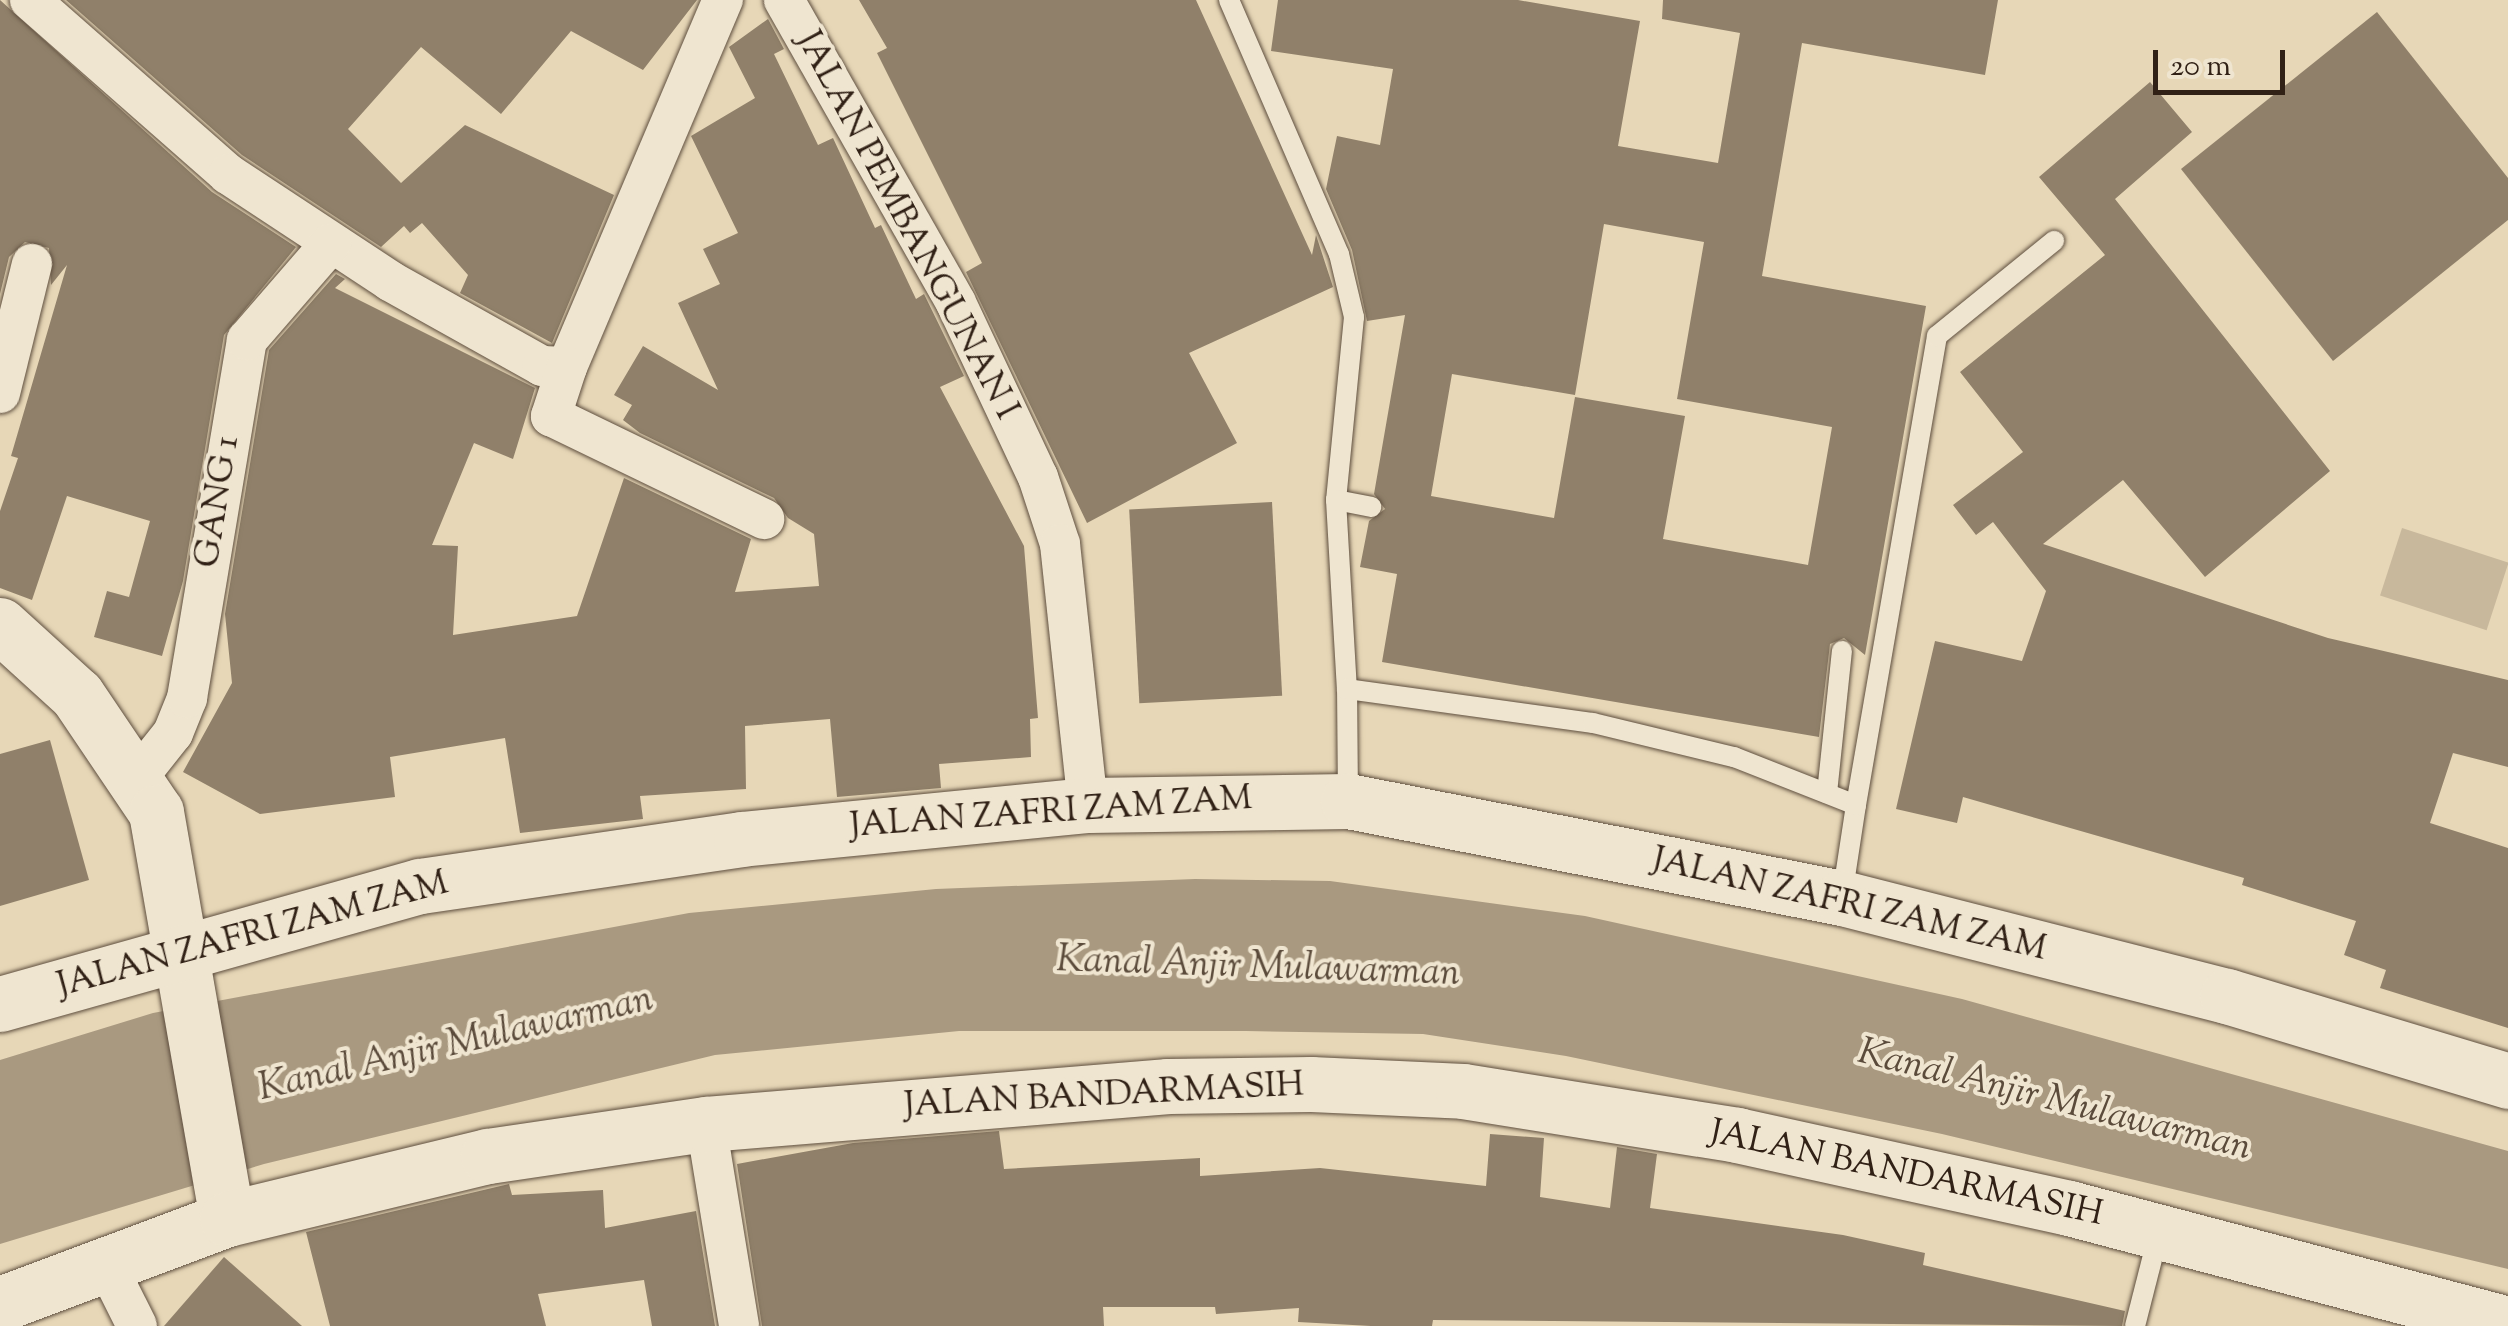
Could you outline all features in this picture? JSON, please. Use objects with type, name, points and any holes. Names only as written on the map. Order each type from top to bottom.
[{"type":"street","points":[[30,0],[228,174],[330,243],[542,366],[567,367]]},
{"type":"street","points":[[724,0],[567,367],[552,416],[764,519]]},
{"type":"street","name":"JALAN PEMBANGUNAN I","points":[[784,0],[956,303],[1038,478],[1060,544],[1088,804]]},
{"type":"street","name":"GANG 1","points":[[138,778],[173,732],[187,698],[247,340],[330,243]]},
{"type":"street","points":[[0,393],[32,264]]},
{"type":"street","points":[[0,626],[77,695],[138,778],[156,812],[224,1205]]},
{"type":"street","name":"JALAN ZAFRI ZAM ZAM","points":[[0,1004],[181,969],[420,886],[741,838],[1088,804],[1348,801],[1842,898],[2227,996],[2508,1080]]},
{"type":"street","name":"JALAN BANDARMASIH","points":[[0,1304],[106,1264],[224,1205],[488,1156],[706,1124],[1168,1086],[1463,1091],[1737,1135],[2159,1232],[2508,1324]]},
{"type":"street","points":[[706,1124],[739,1326]]},
{"type":"street","points":[[106,1264],[137,1326]]},
{"type":"lane","points":[[1228,0],[1347,283],[1356,348],[1336,500],[1348,801]]},
{"type":"lane","points":[[1842,898],[1938,336],[2054,241]]},
{"type":"lane","points":[[1336,500],[1371,507]]},
{"type":"lane","points":[[1827,793],[1842,650]]},
{"type":"lane","points":[[1346,690],[1593,723],[1734,757],[1856,805]]},
{"type":"lane","points":[[2136,1326],[2159,1232]]},
{"type":"shaded area","points":[[2402,528],[2508,562],[2487,630],[2380,596]]},
{"type":"water","name":"Kanal Anjir Mulawarman","points":[[1195,879],[1330,881],[1585,916],[1962,999],[2508,1151],[2508,1269],[1942,1134],[1566,1056],[1423,1034],[1246,1031],[959,1031],[715,1055],[264,1164],[0,1244],[0,1060],[153,1013],[689,913],[936,889]]},
{"type":"building","points":[[0,0],[212,192],[296,247],[224,335],[183,581],[162,656],[94,637],[107,591],[129,597],[150,521],[67,496],[32,600],[0,588],[0,511],[18,458],[11,456],[67,265],[51,285],[49,248],[25,242],[9,257],[0,294]]},
{"type":"building","points":[[66,0],[697,0],[643,70],[571,31],[501,114],[421,47],[348,129],[401,183],[465,125],[614,195],[552,343],[460,293],[468,275],[422,223],[410,233],[404,226],[381,247],[242,155]]},
{"type":"building","points":[[859,0],[1196,0],[1312,255],[1316,235],[1333,287],[1189,353],[1237,443],[1087,523],[966,272],[982,263],[877,53],[887,48]]},
{"type":"building","points":[[1278,0],[1518,0],[1640,21],[1618,146],[1718,163],[1740,33],[1662,19],[1663,0],[1998,0],[1985,75],[1802,43],[1762,276],[1926,306],[1865,655],[1844,638],[1830,644],[1819,737],[1382,662],[1397,574],[1360,567],[1369,521],[1385,509],[1374,494],[1405,315],[1367,321],[1352,250],[1326,189],[1337,136],[1380,145],[1393,69],[1271,51]],"holes":[[[1604,224],[1704,242],[1677,399],[1832,427],[1808,565],[1663,539],[1685,416],[1575,397],[1554,518],[1431,496],[1452,374],[1575,395]]]},
{"type":"building","points":[[2377,12],[2508,178],[2508,220],[2333,361],[2181,169]]},
{"type":"building","points":[[768,19],[784,49],[774,54],[818,145],[833,138],[875,228],[881,225],[916,299],[924,294],[964,376],[940,387],[1024,546],[1038,718],[1030,719],[1031,757],[939,764],[941,788],[837,797],[830,719],[745,726],[746,789],[640,796],[643,819],[520,833],[505,738],[390,757],[395,797],[260,814],[183,772],[232,683],[225,614],[269,350],[336,274],[345,279],[335,288],[535,388],[513,459],[474,443],[432,545],[458,546],[453,635],[577,616],[624,478],[751,539],[735,592],[819,586],[814,534],[788,518],[774,498],[640,433],[623,420],[632,405],[614,395],[643,346],[718,390],[678,303],[720,284],[703,249],[738,233],[691,136],[755,98],[729,47]]},
{"type":"building","points":[[2150,82],[2192,132],[2115,199],[2330,471],[2205,577],[2123,480],[2043,544],[2328,638],[2508,680],[2508,767],[2453,753],[2430,823],[2508,848],[2508,1028],[2380,988],[2386,970],[2344,955],[2356,921],[2242,885],[2244,878],[1963,797],[1957,823],[1896,809],[1935,641],[2022,661],[2046,591],[1993,522],[1976,535],[1953,505],[2023,452],[1960,372],[2105,255],[2039,177]]},
{"type":"building","points":[[1272,502],[1282,696],[1139,703],[1129,509]]},
{"type":"building","points":[[50,740],[89,880],[0,906],[0,754]]},
{"type":"building","points":[[999,1131],[1004,1169],[1200,1158],[1200,1176],[1320,1168],[1486,1186],[1490,1134],[1544,1138],[1540,1197],[1610,1208],[1617,1147],[1657,1154],[1650,1208],[1843,1235],[1925,1253],[1923,1265],[2125,1311],[2122,1326],[1433,1320],[1432,1326],[1371,1326],[1298,1322],[1299,1308],[1216,1314],[1215,1307],[1103,1307],[1104,1326],[762,1326],[737,1164],[853,1143]]},
{"type":"building","points":[[509,1184],[512,1195],[603,1190],[605,1228],[696,1211],[715,1326],[652,1326],[644,1280],[538,1294],[546,1326],[330,1326],[306,1232]]},
{"type":"building","points":[[224,1257],[302,1326],[164,1326]]}]
